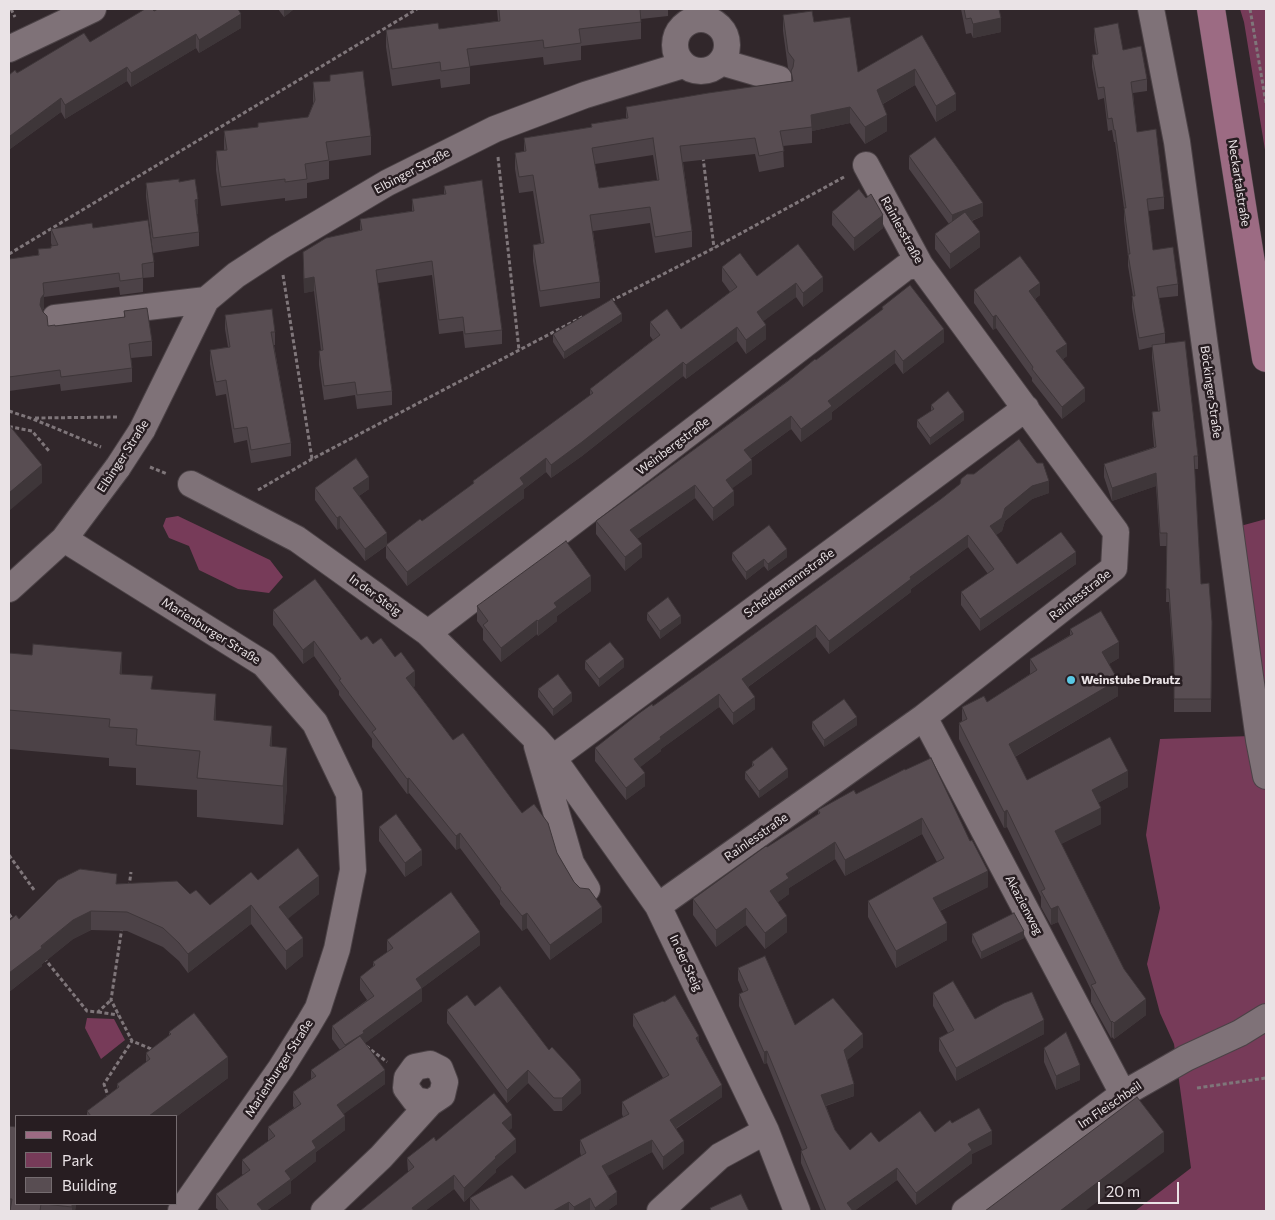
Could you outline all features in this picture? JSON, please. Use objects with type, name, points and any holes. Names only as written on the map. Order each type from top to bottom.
[{"type":"main road","name":"Neckartalstraße","points":[[1210,9],[1266,358]]},
{"type":"street","points":[[9,49],[93,9]]},
{"type":"street","name":"Böckinger Straße","points":[[1152,9],[1176,142],[1259,740],[1266,776]]},
{"type":"street","points":[[699,14],[722,29],[726,38],[727,48],[721,62],[711,70],[695,71],[683,65],[675,54],[674,42],[680,29],[699,14]]},
{"type":"street","points":[[721,62],[779,79]]},
{"type":"street","name":"Elbinger Straße","points":[[9,589],[64,539],[118,468],[146,423],[206,300],[236,274],[387,183],[495,129],[585,95],[683,65]]},
{"type":"street","name":"Rainlesstraße","points":[[658,906],[924,717],[1114,568],[1116,532],[920,265],[866,165]]},
{"type":"street","name":"Weinbergstraße","points":[[428,633],[906,267],[920,265]]},
{"type":"street","points":[[55,318],[206,300]]},
{"type":"street","name":"Scheidemannstraße","points":[[552,758],[1026,408]]},
{"type":"street","name":"In der Steig","points":[[191,484],[297,539],[428,633],[535,738],[552,758],[658,906],[766,1131],[797,1211]]},
{"type":"street","name":"Marienburger Straße","points":[[64,539],[264,664],[315,723],[349,794],[353,870],[337,949],[318,1008],[281,1068],[181,1211]]},
{"type":"street","name":"Akazienweg","points":[[924,717],[1123,1094]]},
{"type":"street","name":"In der Steig","points":[[535,738],[570,863],[587,889]]},
{"type":"street","name":"Im Fleischbeil","points":[[965,1211],[1123,1094],[1186,1058],[1240,1033],[1266,1017]]},
{"type":"street","points":[[324,1211],[380,1157],[430,1103],[442,1095],[445,1082],[440,1069],[430,1064],[415,1067],[407,1078],[406,1088],[415,1100],[430,1103]]},
{"type":"street","points":[[660,1211],[720,1156],[766,1131]]},
{"type":"path","points":[[9,254],[417,9]]},
{"type":"path","points":[[1250,9],[1266,103]]},
{"type":"path","points":[[495,129],[519,350]]},
{"type":"path","points":[[702,151],[714,248]]},
{"type":"path","points":[[604,306],[866,165]]},
{"type":"path","points":[[279,247],[312,459]]},
{"type":"path","points":[[233,506],[250,494],[312,459],[587,314]]},
{"type":"path","points":[[33,418],[146,423]]},
{"type":"path","points":[[9,428],[32,431],[48,451]]},
{"type":"path","points":[[9,855],[34,890]]},
{"type":"path","points":[[128,892],[131,872]]},
{"type":"path","points":[[9,914],[15,922]]},
{"type":"path","points":[[123,922],[111,1000],[132,1041],[158,1052]]},
{"type":"path","points":[[39,952],[87,1011],[118,1015]]},
{"type":"path","points":[[98,1012],[111,1000]]},
{"type":"path","points":[[111,1106],[104,1084],[132,1041]]},
{"type":"path","points":[[362,1043],[407,1078]]},
{"type":"path","points":[[1196,1088],[1266,1078]]},
{"type":"green space","points":[[1240,9],[1266,9],[1266,156],[1244,22]]},
{"type":"green space","points":[[178,516],[270,560],[283,577],[269,593],[238,589],[199,570],[189,546],[169,538],[163,526],[166,518]]},
{"type":"green space","points":[[1266,519],[1266,1211],[1135,1211],[1191,1168],[1174,1044],[1160,1013],[1147,964],[1160,908],[1146,835],[1160,739],[1251,736],[1222,531]]},
{"type":"green space","points":[[87,1018],[114,1019],[125,1040],[101,1059],[85,1028]]},
{"type":"building","points":[[145,9],[152,9],[154,11],[158,9],[238,9],[241,14],[199,40],[196,34],[131,73],[127,67],[65,105],[61,98],[10,136],[9,75],[15,70],[17,73],[84,33],[90,42]]},
{"type":"building","points":[[499,9],[640,9],[641,22],[579,29],[581,43],[544,48],[543,40],[467,49],[470,67],[441,71],[440,62],[392,69],[386,30],[438,23],[439,29],[500,21]]},
{"type":"building","points":[[964,9],[999,9],[1001,18],[973,24],[971,18],[966,19]]},
{"type":"building","points":[[812,11],[814,22],[850,17],[858,72],[922,35],[956,94],[936,106],[915,69],[877,90],[887,115],[865,127],[850,107],[811,115],[812,127],[780,131],[784,151],[759,156],[755,138],[680,146],[692,231],[655,237],[650,207],[590,215],[600,282],[540,291],[533,245],[544,243],[533,175],[519,177],[515,153],[526,151],[524,138],[592,127],[591,124],[628,118],[626,107],[793,81],[791,71],[794,60],[788,52],[783,15]],"holes":[[[653,138],[659,180],[599,188],[592,148]]]},
{"type":"building","points":[[1118,23],[1123,50],[1141,46],[1147,79],[1131,82],[1137,132],[1156,129],[1164,197],[1147,199],[1153,250],[1173,247],[1178,284],[1157,287],[1165,333],[1139,338],[1132,296],[1135,296],[1128,254],[1130,254],[1124,208],[1126,208],[1115,130],[1112,118],[1108,119],[1104,87],[1098,88],[1092,55],[1098,54],[1094,28]]},
{"type":"building","points":[[363,71],[371,136],[326,142],[329,160],[305,164],[307,179],[285,182],[285,179],[221,187],[216,151],[227,150],[224,131],[258,127],[258,123],[308,117],[315,100],[313,82],[330,81],[330,75]]},
{"type":"building","points":[[935,137],[983,203],[952,215],[909,156]]},
{"type":"building","points":[[179,179],[179,182],[195,179],[198,199],[195,200],[199,232],[153,238],[146,183]]},
{"type":"building","points":[[482,180],[502,330],[465,334],[463,317],[439,320],[432,261],[376,270],[392,391],[357,395],[355,382],[324,386],[319,351],[323,350],[314,277],[304,279],[303,252],[326,238],[362,230],[360,219],[414,211],[412,199],[446,194],[444,186]]},
{"type":"building","points":[[859,189],[866,198],[871,194],[883,215],[854,238],[832,212]]},
{"type":"building","points":[[965,212],[980,232],[950,254],[935,234]]},
{"type":"building","points":[[148,220],[154,262],[142,264],[143,278],[120,281],[119,273],[43,283],[44,294],[40,305],[47,316],[48,326],[125,317],[124,311],[147,308],[152,341],[129,344],[132,368],[61,377],[60,370],[9,377],[9,259],[39,255],[38,249],[51,248],[51,246],[58,245],[51,229],[92,223],[93,228]]},
{"type":"building","points":[[798,244],[823,277],[803,293],[796,283],[757,312],[766,325],[746,340],[737,327],[686,365],[683,362],[551,465],[546,458],[520,478],[524,484],[407,572],[386,545],[420,519],[422,521],[474,483],[473,481],[593,393],[590,389],[660,335],[650,322],[667,309],[681,329],[737,287],[722,267],[740,253],[757,276]]},
{"type":"building","points":[[1020,256],[1040,283],[1029,291],[1067,344],[1056,351],[1085,388],[1062,407],[1032,369],[1033,367],[996,315],[993,317],[974,290]]},
{"type":"building","points":[[910,285],[944,329],[903,361],[895,350],[828,401],[832,406],[801,429],[791,416],[744,450],[752,460],[726,480],[734,491],[713,508],[695,485],[630,530],[642,544],[625,557],[596,521],[816,360],[883,309],[882,307]]},
{"type":"building","points":[[612,299],[622,314],[564,352],[553,334]]},
{"type":"building","points":[[272,309],[275,332],[271,332],[291,443],[251,450],[247,427],[234,429],[226,380],[216,382],[210,350],[230,347],[225,315]]},
{"type":"building","points":[[1185,341],[1198,456],[1194,456],[1201,584],[1209,583],[1212,622],[1211,699],[1174,699],[1174,659],[1169,589],[1166,589],[1167,533],[1160,533],[1156,473],[1112,488],[1104,464],[1156,447],[1152,412],[1160,411],[1152,345]]},
{"type":"building","points":[[948,391],[964,412],[930,438],[917,420],[934,409],[931,405]]},
{"type":"building","points":[[9,425],[42,465],[9,493]]},
{"type":"building","points":[[1019,439],[1037,463],[1043,463],[1049,481],[1032,486],[1005,508],[1002,518],[990,526],[1017,564],[1061,532],[1076,552],[980,619],[961,592],[994,569],[968,535],[910,577],[911,579],[829,641],[816,625],[742,679],[755,697],[733,713],[719,694],[660,737],[661,739],[634,759],[645,773],[626,788],[595,748],[638,714],[652,704],[653,706],[725,655],[941,499],[960,484],[961,479],[967,474],[974,474]]},
{"type":"building","points":[[356,458],[369,477],[353,488],[387,533],[365,549],[340,516],[337,518],[315,488]]},
{"type":"building","points":[[769,525],[787,549],[768,564],[764,559],[746,572],[732,553]]},
{"type":"building","points":[[566,541],[591,576],[554,603],[557,607],[501,648],[483,625],[488,621],[477,606]]},
{"type":"building","points":[[315,579],[361,640],[367,636],[373,644],[381,638],[395,657],[401,652],[415,671],[406,678],[453,740],[463,733],[522,813],[534,804],[548,823],[557,853],[574,882],[580,888],[589,889],[602,907],[550,945],[527,913],[522,916],[460,833],[456,836],[409,778],[407,779],[372,732],[376,729],[339,680],[341,679],[314,641],[303,650],[273,610]]},
{"type":"building","points":[[668,597],[681,616],[660,631],[647,613]]},
{"type":"building","points":[[1101,611],[1119,642],[1102,652],[1118,680],[1009,744],[1027,780],[1110,737],[1128,771],[1092,790],[1101,808],[1055,831],[1124,969],[1146,999],[1114,1023],[1111,1022],[1091,985],[1096,983],[1058,906],[1051,909],[1041,891],[1045,889],[1007,810],[1004,812],[959,723],[967,719],[962,707],[984,696],[987,702],[1037,670],[1030,659],[1073,634],[1070,629]]},
{"type":"building","points":[[610,642],[624,659],[599,679],[585,661]]},
{"type":"building","points":[[33,644],[122,652],[120,674],[153,676],[151,689],[216,694],[214,720],[272,726],[270,746],[287,748],[283,786],[197,778],[200,751],[136,745],[137,729],[109,727],[110,719],[9,710],[9,653],[32,655]]},
{"type":"building","points":[[558,674],[572,693],[553,709],[538,689]]},
{"type":"building","points":[[844,699],[857,717],[824,740],[812,722]]},
{"type":"building","points":[[772,747],[788,769],[759,791],[745,772],[754,765],[752,762]]},
{"type":"building","points":[[931,758],[970,841],[972,840],[988,871],[933,898],[947,923],[896,951],[868,901],[944,858],[922,818],[845,860],[835,842],[786,874],[789,878],[770,891],[787,916],[765,933],[746,908],[716,930],[693,899],[766,846],[820,813],[818,810],[854,790],[856,794]]},
{"type":"building","points":[[396,814],[422,850],[405,863],[379,827]]},
{"type":"building","points":[[298,848],[319,876],[279,907],[303,938],[286,951],[251,905],[188,954],[163,928],[127,912],[91,911],[73,920],[41,946],[42,948],[9,973],[9,921],[16,915],[19,919],[58,880],[80,869],[117,874],[116,884],[177,881],[190,894],[196,890],[210,905],[251,872],[258,880]]},
{"type":"building","points":[[451,892],[480,932],[416,979],[422,988],[363,1031],[364,1033],[345,1045],[332,1026],[374,996],[360,977],[375,965],[373,962],[393,948],[387,940]]},
{"type":"building","points":[[1014,913],[1024,931],[981,952],[972,934]]},
{"type":"building","points":[[765,956],[795,1025],[833,998],[863,1034],[844,1050],[854,1084],[821,1095],[835,1130],[850,1150],[871,1132],[879,1142],[920,1111],[935,1132],[950,1120],[952,1123],[979,1108],[992,1131],[968,1144],[972,1150],[916,1193],[897,1168],[847,1203],[853,1211],[826,1211],[801,1151],[807,1148],[767,1051],[764,1052],[739,994],[748,990],[738,968]]},
{"type":"building","points":[[953,981],[975,1019],[1004,1003],[1032,992],[1044,1020],[956,1068],[939,1038],[954,1030],[933,993]]},
{"type":"building","points":[[500,986],[549,1050],[552,1047],[581,1080],[562,1098],[554,1098],[528,1070],[507,1090],[447,1010],[467,995],[475,1006]]},
{"type":"building","points":[[675,995],[699,1036],[696,1038],[722,1085],[670,1120],[684,1141],[663,1157],[652,1140],[602,1166],[617,1192],[595,1208],[590,1198],[574,1207],[569,1202],[553,1211],[480,1211],[470,1198],[512,1175],[525,1189],[586,1153],[580,1140],[629,1114],[622,1102],[669,1075],[633,1014],[664,1002]]},
{"type":"building","points":[[194,1013],[228,1057],[150,1115],[90,1115],[87,1111],[119,1087],[117,1084],[150,1059],[146,1053],[171,1034],[169,1032]]},
{"type":"building","points":[[1066,1032],[1080,1065],[1056,1076],[1044,1048]]},
{"type":"building","points":[[360,1036],[385,1070],[337,1105],[345,1116],[312,1141],[316,1148],[285,1171],[291,1179],[257,1204],[263,1211],[229,1211],[216,1194],[250,1170],[242,1160],[275,1136],[268,1127],[301,1104],[293,1092],[316,1076],[311,1070]]},
{"type":"building","points":[[494,1093],[512,1115],[502,1123],[516,1139],[464,1188],[454,1175],[412,1208],[414,1211],[360,1211],[414,1167],[407,1158],[434,1137],[436,1141]]},
{"type":"building","points":[[1137,1097],[1164,1132],[1060,1211],[985,1211]]},
{"type":"building","points":[[9,1126],[15,1127],[15,1205],[41,1205],[40,1211],[10,1211],[12,1199],[9,1199]]},
{"type":"building","points":[[741,1194],[749,1211],[711,1211],[710,1208]]},
{"type":"building","points":[[53,1205],[72,1205],[72,1207]]},
{"type":"place","name":"Weinstube Drautz","points":[[1071,680]]}]
